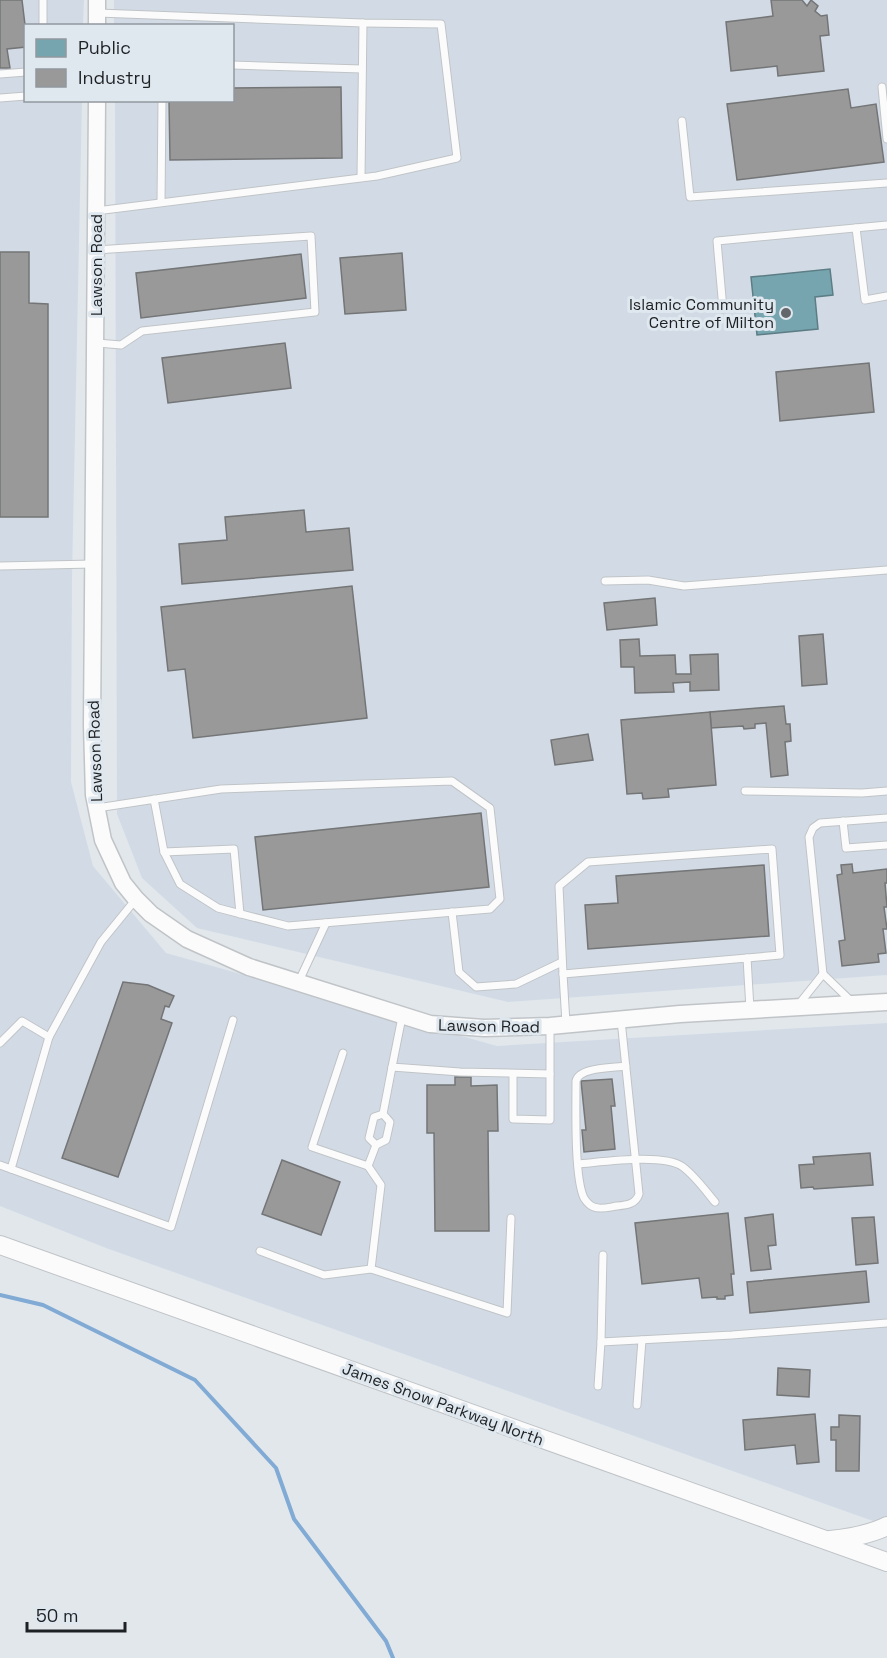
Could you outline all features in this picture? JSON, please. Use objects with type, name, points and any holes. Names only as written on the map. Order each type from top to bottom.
[{"type":"main road","name":"James Snow Parkway North","points":[[0,1245],[887,1562]]},
{"type":"main road","points":[[826,1540],[854,1537],[878,1531],[887,1526]]},
{"type":"street","name":"Lawson Road","points":[[97,102],[92,725],[94,795],[103,840],[123,883],[136,899],[151,914],[187,939],[249,967],[430,1024],[484,1028],[558,1026],[750,1009],[887,1002]]},
{"type":"lane","points":[[43,0],[43,24]]},
{"type":"lane","points":[[96,210],[376,176],[457,158],[441,24],[161,17],[97,13]]},
{"type":"lane","points":[[161,17],[161,24]]},
{"type":"lane","points":[[361,177],[363,23]]},
{"type":"lane","points":[[234,65],[362,69]]},
{"type":"lane","points":[[0,74],[24,72]]},
{"type":"lane","points":[[882,87],[887,139]]},
{"type":"lane","points":[[0,98],[24,96]]},
{"type":"lane","points":[[161,202],[162,102]]},
{"type":"lane","points":[[682,121],[690,197],[887,183]]},
{"type":"lane","points":[[723,309],[717,241],[887,225]]},
{"type":"lane","points":[[856,228],[865,300],[887,296]]},
{"type":"lane","points":[[95,342],[121,345],[142,331],[315,312],[311,236],[96,250]]},
{"type":"lane","points":[[0,566],[93,564]]},
{"type":"lane","points":[[605,580],[648,580],[684,586],[887,570]]},
{"type":"lane","points":[[97,808],[154,799],[221,789],[452,781],[490,808],[500,898],[490,909],[288,926],[218,908],[180,884],[164,852],[154,799]]},
{"type":"lane","points":[[745,791],[862,793],[887,791]]},
{"type":"lane","points":[[854,1003],[822,974],[809,837],[813,828],[820,824],[887,818]]},
{"type":"lane","points":[[843,821],[846,848],[887,845]]},
{"type":"lane","points":[[164,852],[234,849],[240,914]]},
{"type":"lane","points":[[513,1074],[513,1119],[550,1120],[550,1074],[563,974],[559,886],[588,862],[772,849],[780,955],[563,974]]},
{"type":"lane","points":[[11,1169],[49,1037],[101,942],[136,899]]},
{"type":"lane","points":[[452,912],[459,972],[476,987],[516,984],[562,962]]},
{"type":"lane","points":[[298,983],[326,923]]},
{"type":"lane","points":[[747,958],[750,1009]]},
{"type":"lane","points":[[797,1006],[822,974]]},
{"type":"lane","points":[[383,1114],[402,1017]]},
{"type":"lane","points":[[0,1165],[171,1227],[233,1020]]},
{"type":"lane","points":[[621,1020],[626,1066],[636,1160],[639,1194],[638,1198],[628,1205],[593,1207],[584,1198],[578,1164],[576,1077],[583,1072],[626,1066]]},
{"type":"lane","points":[[0,1043],[22,1021],[49,1037]]},
{"type":"lane","points":[[343,1053],[312,1147],[368,1166],[381,1185],[371,1269]]},
{"type":"lane","points":[[392,1067],[460,1072],[550,1074]]},
{"type":"lane","points":[[376,1145],[369,1138],[371,1128],[374,1118],[383,1114]]},
{"type":"lane","points":[[368,1166],[376,1145],[386,1140],[390,1122],[383,1114]]},
{"type":"lane","points":[[578,1164],[656,1159],[672,1161],[683,1167],[715,1202]]},
{"type":"lane","points":[[260,1251],[324,1275],[371,1269],[507,1313],[511,1218]]},
{"type":"lane","points":[[598,1386],[603,1255]]},
{"type":"lane","points":[[601,1342],[887,1323]]},
{"type":"lane","points":[[637,1405],[642,1340]]},
{"type":"shaded area","points":[[0,0],[84,0],[83,24],[24,24],[24,102],[82,102],[72,576],[71,782],[93,866],[166,953],[497,1046],[887,1023],[887,1526],[106,1248],[0,1206]]},
{"type":"shaded area","points":[[114,0],[887,0],[887,975],[508,1002],[197,928],[142,878],[117,814],[115,102],[234,102],[234,24],[114,24]]},
{"type":"building: Public","name":"Islamic Community Centre of Milton","points":[[830,269],[833,295],[815,297],[818,329],[757,335],[751,277]]},
{"type":"building: Industry","points":[[0,0],[22,0],[25,24],[24,47],[7,49],[10,68],[0,68]]},
{"type":"building: Industry","points":[[771,0],[802,0],[807,6],[811,0],[818,6],[815,11],[821,16],[827,15],[829,35],[820,36],[824,71],[778,76],[777,66],[731,71],[726,22],[773,16]]},
{"type":"building: Industry","points":[[341,87],[342,158],[170,160],[169,102],[234,102],[234,88]]},
{"type":"building: Industry","points":[[848,89],[851,108],[876,104],[884,162],[737,180],[727,104]]},
{"type":"building: Industry","points":[[0,252],[29,252],[29,303],[48,304],[48,517],[0,517]]},
{"type":"building: Industry","points":[[402,253],[406,310],[345,314],[340,258]]},
{"type":"building: Industry","points":[[301,254],[306,298],[141,318],[136,273]]},
{"type":"building: Industry","points":[[285,343],[291,388],[168,403],[162,358]]},
{"type":"building: Industry","points":[[869,363],[874,412],[780,421],[776,372]]},
{"type":"building: Industry","points":[[304,510],[306,532],[349,528],[353,570],[182,584],[179,544],[227,540],[225,517]]},
{"type":"building: Industry","points":[[352,586],[367,718],[193,738],[185,669],[168,671],[161,607]]},
{"type":"building: Industry","points":[[655,598],[657,625],[607,630],[604,603]]},
{"type":"building: Industry","points":[[823,634],[827,684],[802,686],[799,636]]},
{"type":"building: Industry","points":[[639,639],[640,656],[675,655],[676,674],[691,674],[690,655],[718,654],[719,690],[690,691],[690,682],[673,683],[674,692],[635,693],[634,667],[621,667],[620,640]]},
{"type":"building: Industry","points":[[784,706],[786,724],[790,724],[791,741],[785,742],[788,775],[771,777],[766,723],[755,724],[755,728],[744,729],[743,726],[711,728],[710,712]]},
{"type":"building: Industry","points":[[710,712],[716,785],[668,789],[669,797],[643,799],[642,793],[627,794],[621,720]]},
{"type":"building: Industry","points":[[588,734],[593,760],[555,765],[551,740]]},
{"type":"building: Industry","points":[[481,813],[489,887],[263,910],[255,837]]},
{"type":"building: Industry","points":[[852,864],[853,873],[887,869],[887,883],[885,883],[887,907],[884,907],[887,929],[883,929],[886,953],[878,954],[879,962],[842,966],[839,941],[845,940],[837,875],[842,874],[841,865]]},
{"type":"building: Industry","points":[[764,865],[769,936],[588,949],[585,905],[618,903],[616,876]]},
{"type":"building: Industry","points":[[123,982],[148,985],[174,996],[169,1007],[165,1006],[161,1019],[172,1023],[118,1177],[62,1158]]},
{"type":"building: Industry","points":[[455,1077],[471,1077],[471,1086],[497,1085],[498,1131],[488,1131],[489,1231],[435,1231],[434,1133],[427,1133],[427,1085],[455,1085]]},
{"type":"building: Industry","points":[[612,1079],[615,1106],[611,1106],[615,1149],[584,1152],[582,1130],[586,1130],[581,1081]]},
{"type":"building: Industry","points":[[870,1153],[873,1185],[801,1188],[799,1165],[814,1164],[813,1157]]},
{"type":"building: Industry","points":[[282,1160],[340,1182],[321,1235],[262,1214]]},
{"type":"building: Industry","points":[[728,1213],[734,1274],[731,1274],[733,1295],[725,1296],[725,1299],[702,1298],[699,1278],[642,1284],[635,1223]]},
{"type":"building: Industry","points":[[773,1214],[776,1245],[768,1246],[771,1269],[751,1271],[745,1218]]},
{"type":"building: Industry","points":[[874,1217],[878,1263],[856,1265],[852,1218]]},
{"type":"building: Industry","points":[[866,1271],[869,1302],[750,1313],[747,1282]]},
{"type":"building: Industry","points":[[778,1368],[810,1370],[809,1397],[777,1395]]},
{"type":"building: Industry","points":[[815,1414],[819,1462],[797,1464],[795,1445],[745,1450],[743,1420]]},
{"type":"building: Industry","points":[[839,1415],[860,1416],[859,1471],[836,1471],[836,1440],[831,1440],[831,1427],[839,1427]]},
{"type":"waterway","points":[[0,1295],[43,1305],[195,1380],[276,1468],[294,1519],[386,1641],[393,1658]]},
{"type":"place","name":"Islamic Community Centre of Milton","points":[[786,313]]}]
